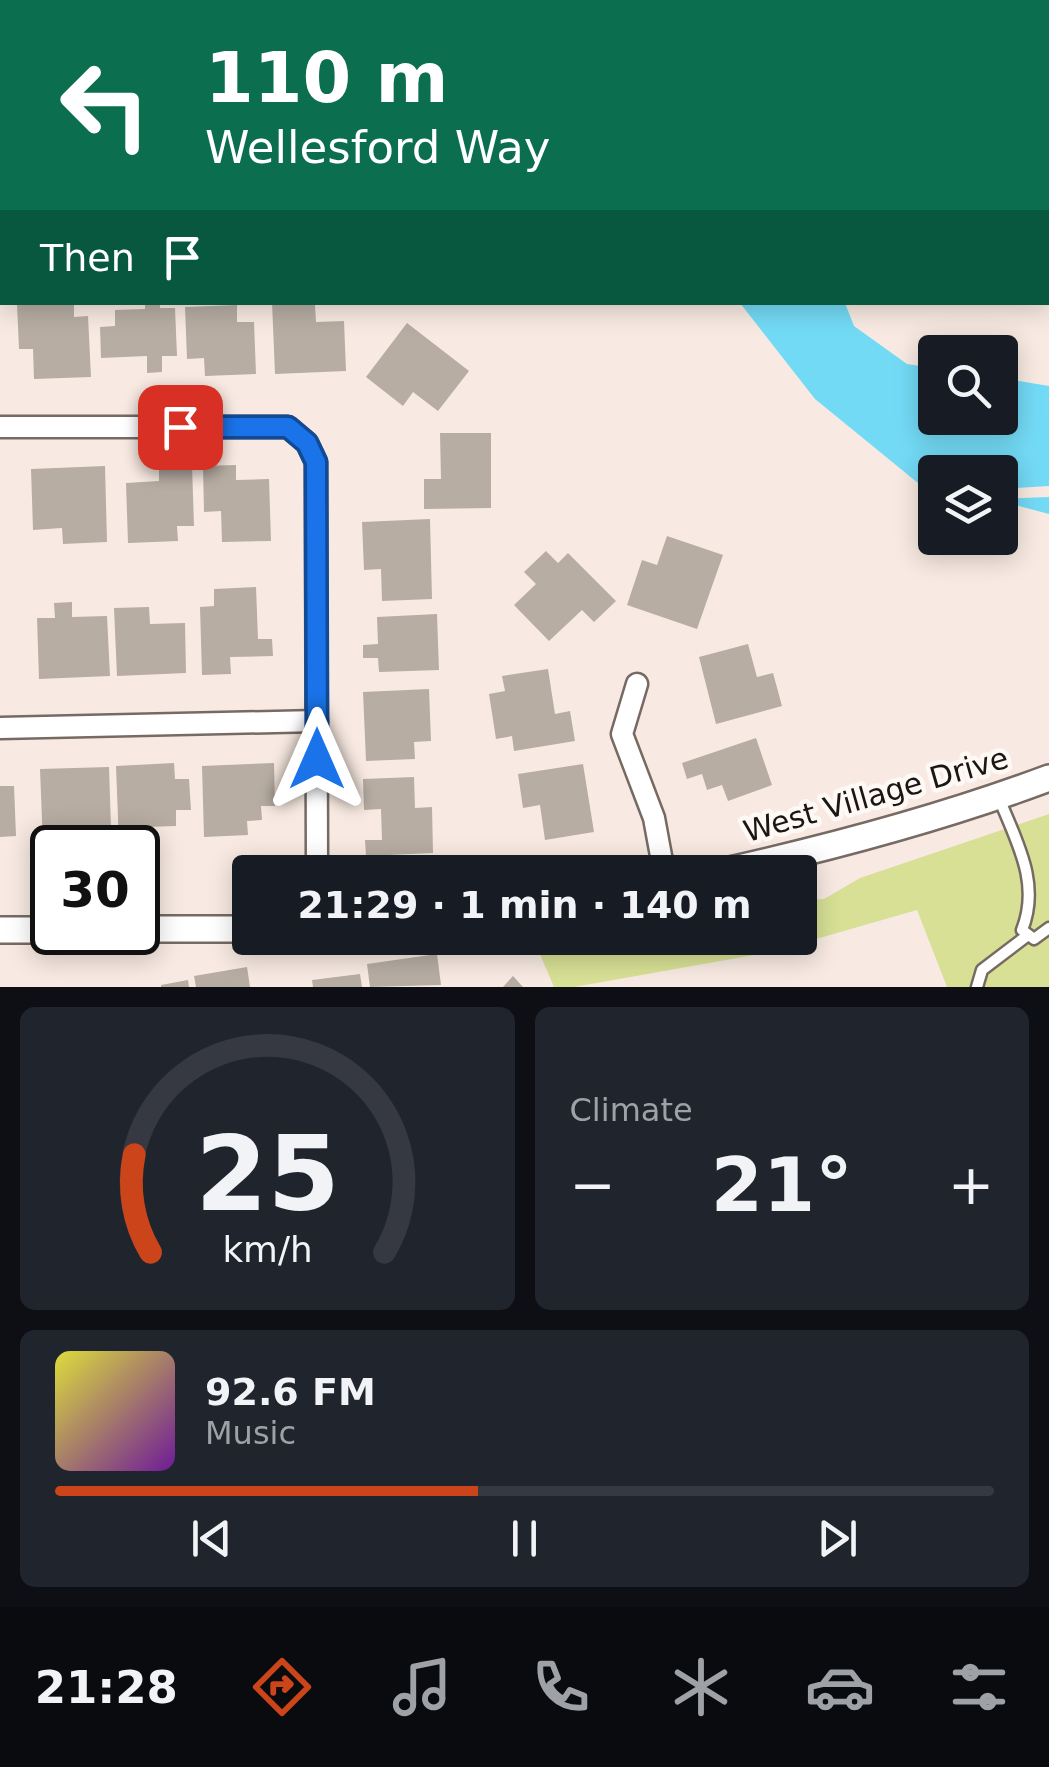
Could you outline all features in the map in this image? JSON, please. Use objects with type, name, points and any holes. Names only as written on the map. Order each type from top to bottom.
[{"type":"street","points":[[0,427],[288,427],[307,443],[316,462],[317,855]]},
{"type":"street","points":[[637,684],[622,734],[654,818],[661,855]]},
{"type":"street","points":[[0,728],[317,721]]},
{"type":"street","name":"West Village Drive","points":[[794,855],[998,797],[1049,778]]},
{"type":"street","points":[[160,929],[232,928]]},
{"type":"street","points":[[0,930],[30,930]]},
{"type":"lane","points":[[998,797],[1026,867],[1030,908],[1022,930],[1034,939],[1049,928]]},
{"type":"lane","points":[[977,987],[982,970],[1028,935]]},
{"type":"green space","points":[[1049,814],[1049,987],[947,987],[917,910],[817,939],[817,899],[860,878]]},
{"type":"green space","points":[[540,955],[754,955],[574,987],[554,987]]},
{"type":"water","points":[[742,305],[846,305],[854,326],[907,364],[918,366],[918,435],[1018,435],[1018,381],[1049,386],[1049,486],[1018,488],[1018,455],[918,455],[918,483],[815,399]]},
{"type":"water","points":[[1049,497],[1049,514],[1018,506],[1018,498]]},
{"type":"building","points":[[17,305],[74,305],[74,317],[88,316],[91,377],[34,379],[33,349],[19,349]]},
{"type":"building","points":[[145,305],[175,308],[177,356],[162,356],[162,372],[147,373],[147,356],[101,358],[100,327],[115,326],[115,310],[145,309]]},
{"type":"building","points":[[237,305],[237,322],[254,322],[256,374],[205,376],[204,358],[187,359],[185,307]]},
{"type":"building","points":[[272,305],[315,305],[316,322],[344,321],[346,371],[275,374]]},
{"type":"building","points":[[407,323],[469,371],[438,411],[413,392],[403,406],[366,377]]},
{"type":"building","points":[[440,433],[491,433],[491,508],[424,509],[424,479],[441,479]]},
{"type":"building","points":[[192,465],[194,526],[177,526],[178,541],[128,543],[126,483],[159,481],[159,466]]},
{"type":"building","points":[[236,465],[236,480],[269,479],[271,541],[222,542],[221,511],[204,512],[203,466]]},
{"type":"building","points":[[105,466],[107,542],[63,544],[62,528],[33,530],[31,469]]},
{"type":"building","points":[[430,519],[432,599],[382,601],[381,569],[364,570],[362,522]]},
{"type":"building","points":[[667,536],[723,555],[697,629],[627,605],[642,560],[657,565]]},
{"type":"building","points":[[546,551],[558,563],[568,553],[616,601],[594,622],[582,610],[549,641],[514,605],[536,584],[524,572]]},
{"type":"building","points":[[256,587],[258,639],[272,639],[273,656],[230,657],[231,674],[202,675],[200,607],[214,606],[214,589]]},
{"type":"building","points":[[72,602],[72,617],[107,616],[110,676],[39,679],[37,618],[55,618],[54,603]]},
{"type":"building","points":[[149,607],[150,624],[185,623],[186,673],[117,676],[114,608]]},
{"type":"building","points":[[437,614],[439,670],[379,672],[378,658],[363,658],[363,645],[378,644],[377,617]]},
{"type":"building","points":[[748,644],[757,677],[773,673],[782,706],[716,724],[699,657]]},
{"type":"building","points":[[548,669],[555,714],[570,711],[575,741],[514,751],[512,736],[496,739],[489,694],[505,691],[502,676]]},
{"type":"building","points":[[429,689],[431,741],[414,742],[415,759],[366,761],[363,692]]},
{"type":"building","points":[[756,738],[772,785],[728,801],[722,785],[707,790],[702,774],[687,779],[682,763]]},
{"type":"building","points":[[174,763],[175,779],[189,779],[191,810],[176,810],[176,826],[118,825],[116,766]]},
{"type":"building","points":[[274,763],[275,806],[261,806],[262,820],[247,821],[248,835],[204,837],[202,766]]},
{"type":"building","points":[[583,764],[594,832],[545,840],[540,805],[523,808],[518,774]]},
{"type":"building","points":[[109,767],[111,825],[42,825],[40,769]]},
{"type":"building","points":[[414,777],[415,808],[432,807],[433,853],[366,855],[365,840],[382,840],[381,809],[364,810],[363,779]]},
{"type":"building","points":[[0,786],[14,786],[16,836],[0,837]]},
{"type":"building","points":[[437,955],[441,985],[370,987],[367,964]]},
{"type":"building","points":[[247,967],[250,987],[196,987],[194,976]]},
{"type":"building","points":[[360,974],[362,987],[313,987],[312,980]]},
{"type":"building","points":[[513,976],[523,987],[503,987]]},
{"type":"building","points":[[188,980],[189,987],[161,987],[161,985]]},
{"type":"route","points":[[180,427],[288,427],[307,443],[316,462],[317,759]]}]
